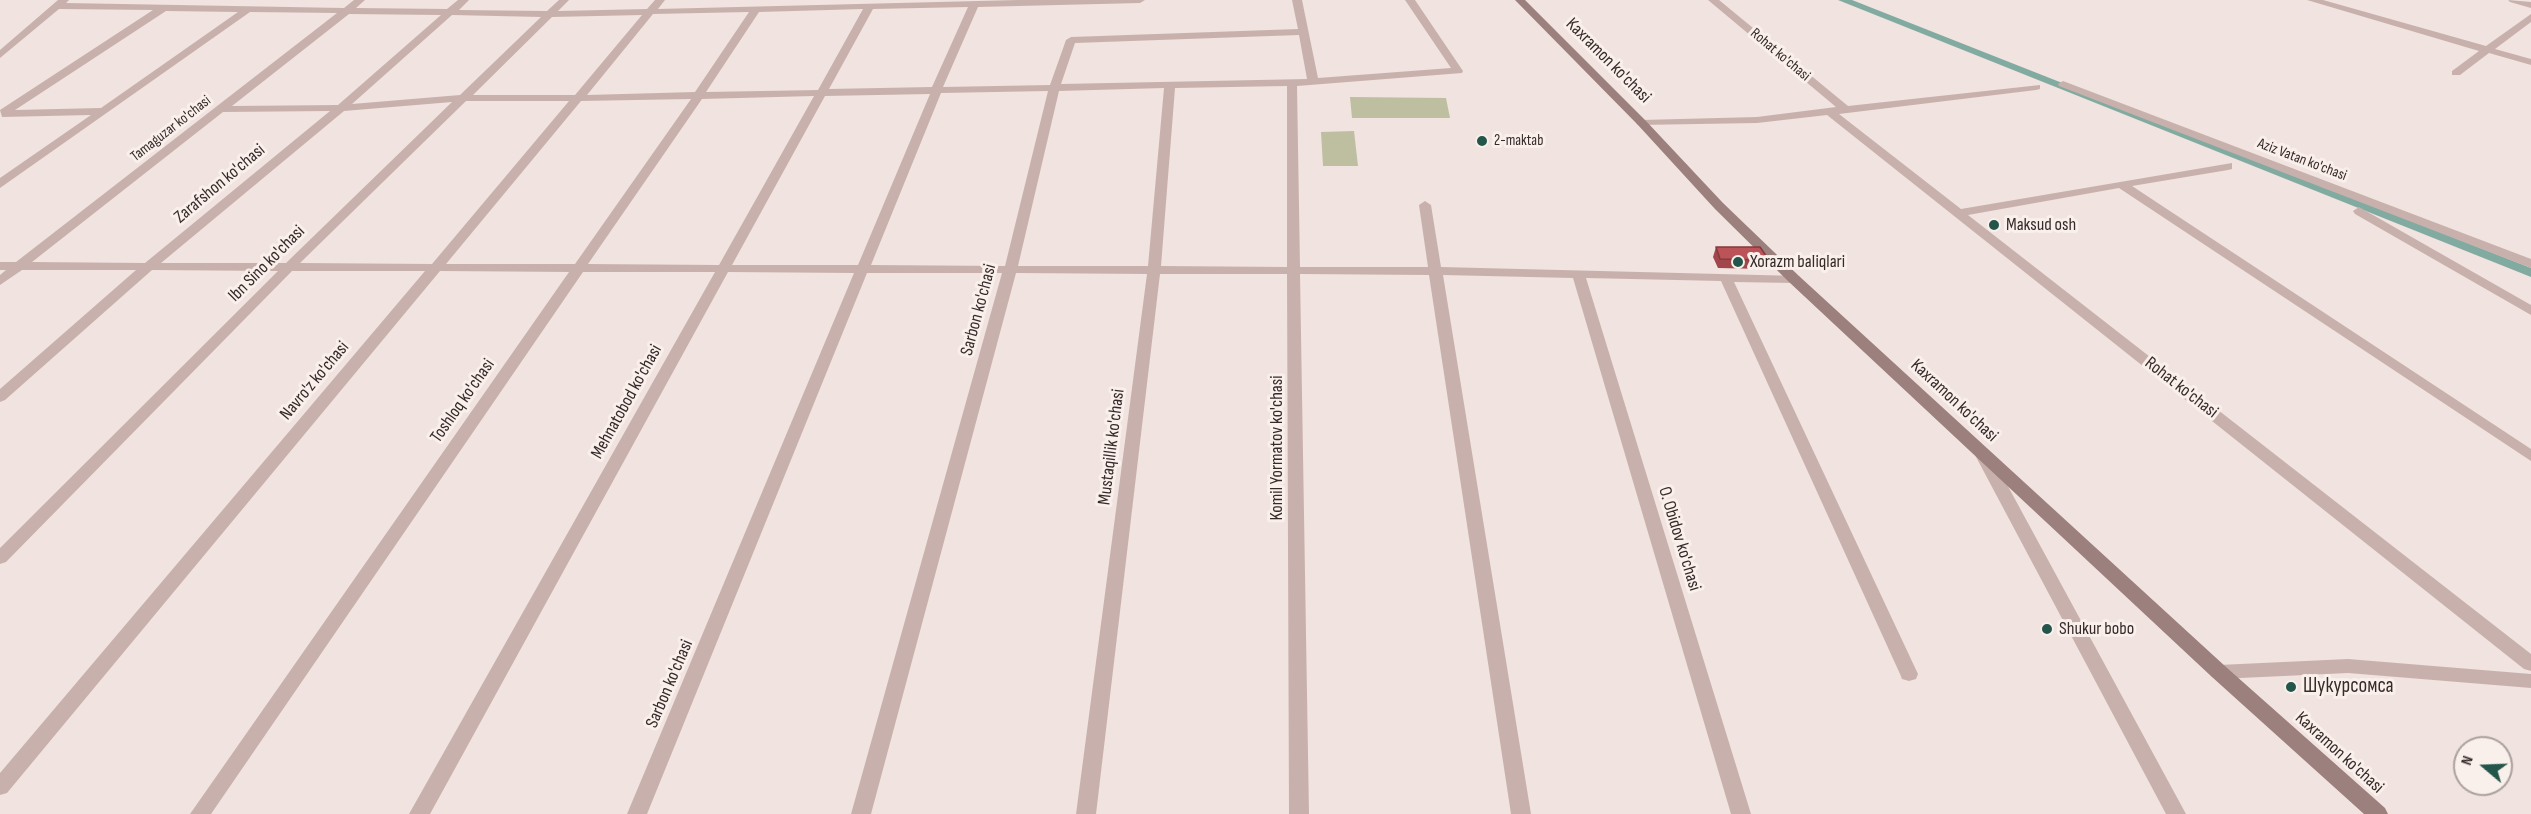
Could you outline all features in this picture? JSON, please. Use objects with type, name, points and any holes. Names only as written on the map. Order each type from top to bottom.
[{"type":"street","name":"Tamaguzar ko'chasi","points":[[0,281],[360,0]]},
{"type":"street","name":"Zarafshon ko'chasi","points":[[0,397],[148,267],[341,108],[464,0]]},
{"type":"street","name":"Ibn Sino ko'chasi","points":[[0,558],[290,266],[564,0]]},
{"type":"street","name":"Navro'z ko'chasi","points":[[0,787],[660,0]]},
{"type":"street","points":[[0,55],[61,3],[165,8],[550,14],[1140,0]]},
{"type":"street","points":[[1297,0],[1313,82]]},
{"type":"street","points":[[222,109],[341,108],[465,98],[580,98],[1313,82],[1458,72],[1410,0]]},
{"type":"street","name":"Kaxramon ko'chasi","points":[[1520,0],[1642,123],[1719,206],[1794,279],[2219,672],[2378,814]]},
{"type":"street","name":"Rohat ko'chasi","points":[[1713,0],[1847,111]]},
{"type":"street","points":[[2312,0],[2531,62]]},
{"type":"street","points":[[2513,0],[2531,5]]},
{"type":"street","name":"Sarbon ko'chasi","points":[[637,814],[974,4]]},
{"type":"street","points":[[1,114],[165,8]]},
{"type":"street","name":"Mehnatobod ko'chasi","points":[[419,814],[869,8]]},
{"type":"street","points":[[0,184],[248,9]]},
{"type":"street","name":"Toshloq ko'chasi","points":[[200,814],[699,95],[756,9]]},
{"type":"street","points":[[2456,74],[2531,17]]},
{"type":"street","name":"Sarbon ko'chasi","points":[[861,814],[1010,270],[1055,86],[1071,40],[1304,32]]},
{"type":"street","name":"Komil Yormatov ko'chasi","points":[[1292,82],[1299,814]]},
{"type":"street","name":"Aziz Vatan ko'chasi","points":[[2063,84],[2531,264]]},
{"type":"street","name":"Mustaqillik ko'chasi","points":[[1086,814],[1154,271],[1170,85]]},
{"type":"street","points":[[1642,123],[1757,120],[2036,87]]},
{"type":"street","points":[[1,114],[103,111]]},
{"type":"street","name":"Rohat ko'chasi","points":[[1831,113],[2531,664]]},
{"type":"street","points":[[1957,213],[2228,166]]},
{"type":"street","points":[[2122,185],[2531,456]]},
{"type":"street","points":[[1425,205],[1521,814]]},
{"type":"street","points":[[2359,211],[2531,311]]},
{"type":"street","points":[[0,266],[1435,271],[1794,279]]},
{"type":"street","name":"O. Obidov ko'chasi","points":[[1579,276],[1740,814]]},
{"type":"street","points":[[1726,278],[1909,674]]},
{"type":"street","points":[[1983,454],[2176,814]]},
{"type":"street","points":[[2219,672],[2348,666],[2531,681]]},
{"type":"green space","points":[[1350,97],[1446,98],[1450,118],[1352,118]]},
{"type":"green space","points":[[1354,131],[1358,166],[1323,166],[1321,132]]},
{"type":"building","points":[[1716,247],[1760,247],[1769,260],[1720,259]]},
{"type":"waterway","points":[[1843,0],[2531,273]]},
{"type":"place","name":"2-maktab","points":[[1482,141]]},
{"type":"place","name":"Maksud osh","points":[[1994,225]]},
{"type":"place","name":"Xorazm baliqlari","points":[[1738,262]]},
{"type":"place","name":"Shukur bobo","points":[[2047,629]]},
{"type":"place","name":"Шукурсомса","points":[[2291,687]]}]
